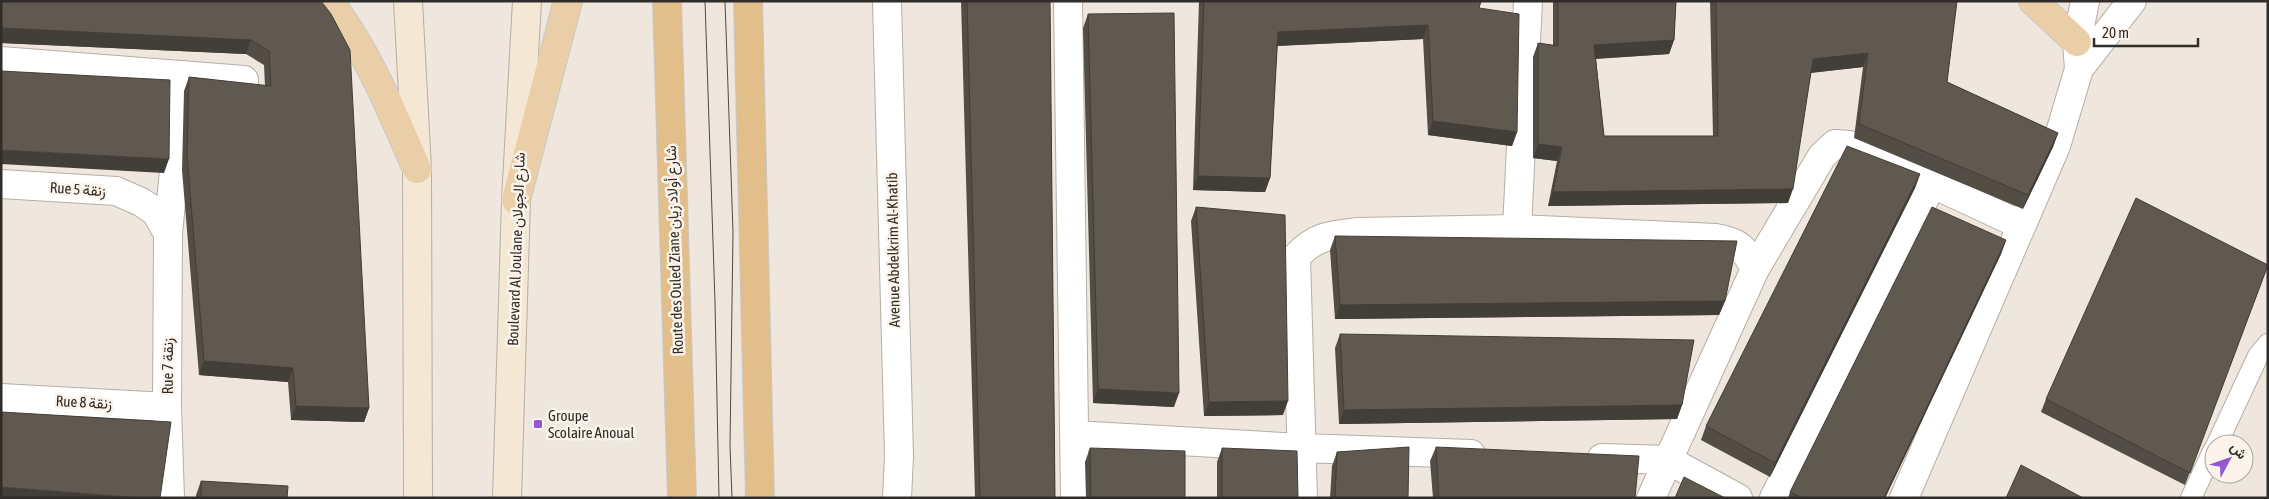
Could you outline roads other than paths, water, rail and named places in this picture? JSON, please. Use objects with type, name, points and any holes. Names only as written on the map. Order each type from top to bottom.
[{"type":"highway","name":"Route des Ouled Ziane شارع أولاد زيان","points":[[667,1],[682,498]]},
{"type":"highway","points":[[748,1],[760,498]]},
{"type":"main road","points":[[329,1],[363,50],[380,84],[416,169]]},
{"type":"main road","points":[[408,1],[416,169],[418,498]]},
{"type":"main road","name":"Boulevard Al Joulane شارع الجولان","points":[[507,498],[516,200],[527,1]]},
{"type":"main road","points":[[516,200],[568,1]]},
{"type":"main road","points":[[2033,1],[2077,42]]},
{"type":"street","name":"Avenue Abdelkrim Al-Khatib","points":[[887,1],[899,456],[897,498]]},
{"type":"street","points":[[1068,1],[1075,498]]},
{"type":"street","points":[[1517,229],[1528,1]]},
{"type":"street","points":[[1904,498],[2056,146],[2079,69],[2077,42],[2085,1]]},
{"type":"street","points":[[2079,69],[2132,1]]},
{"type":"street","points":[[1,61],[244,80]]},
{"type":"street","name":"Rue 7 زنقة","points":[[170,498],[167,407],[168,234],[183,75]]},
{"type":"street","points":[[1651,498],[1755,269],[1822,156],[1835,144],[1849,145],[2021,225]]},
{"type":"street","name":"Rue 5 زنقة","points":[[1,184],[116,192],[141,202],[156,212],[168,234]]},
{"type":"street","points":[[1774,498],[1932,184]]},
{"type":"street","points":[[1303,498],[1296,257],[1308,243],[1332,235],[1357,232],[1517,229],[1716,238],[1731,241],[1744,249],[1755,269]]},
{"type":"street","name":"Rue 8 زنقة","points":[[1,398],[167,407]]},
{"type":"street","points":[[1074,435],[1302,448],[1500,455]]},
{"type":"street","points":[[1579,457],[1668,460],[1738,498]]},
{"type":"lane","points":[[2222,434],[2258,356],[2268,344]]},
{"type":"lane","points":[[2191,498],[2204,471]]},
{"type":"tram line","points":[[705,1],[715,302],[719,498]]},
{"type":"tram line","points":[[725,1],[733,232],[730,445],[732,498]]},
{"type":"place","name":"Groupe Scolaire Anoual","points":[[538,424]]}]
